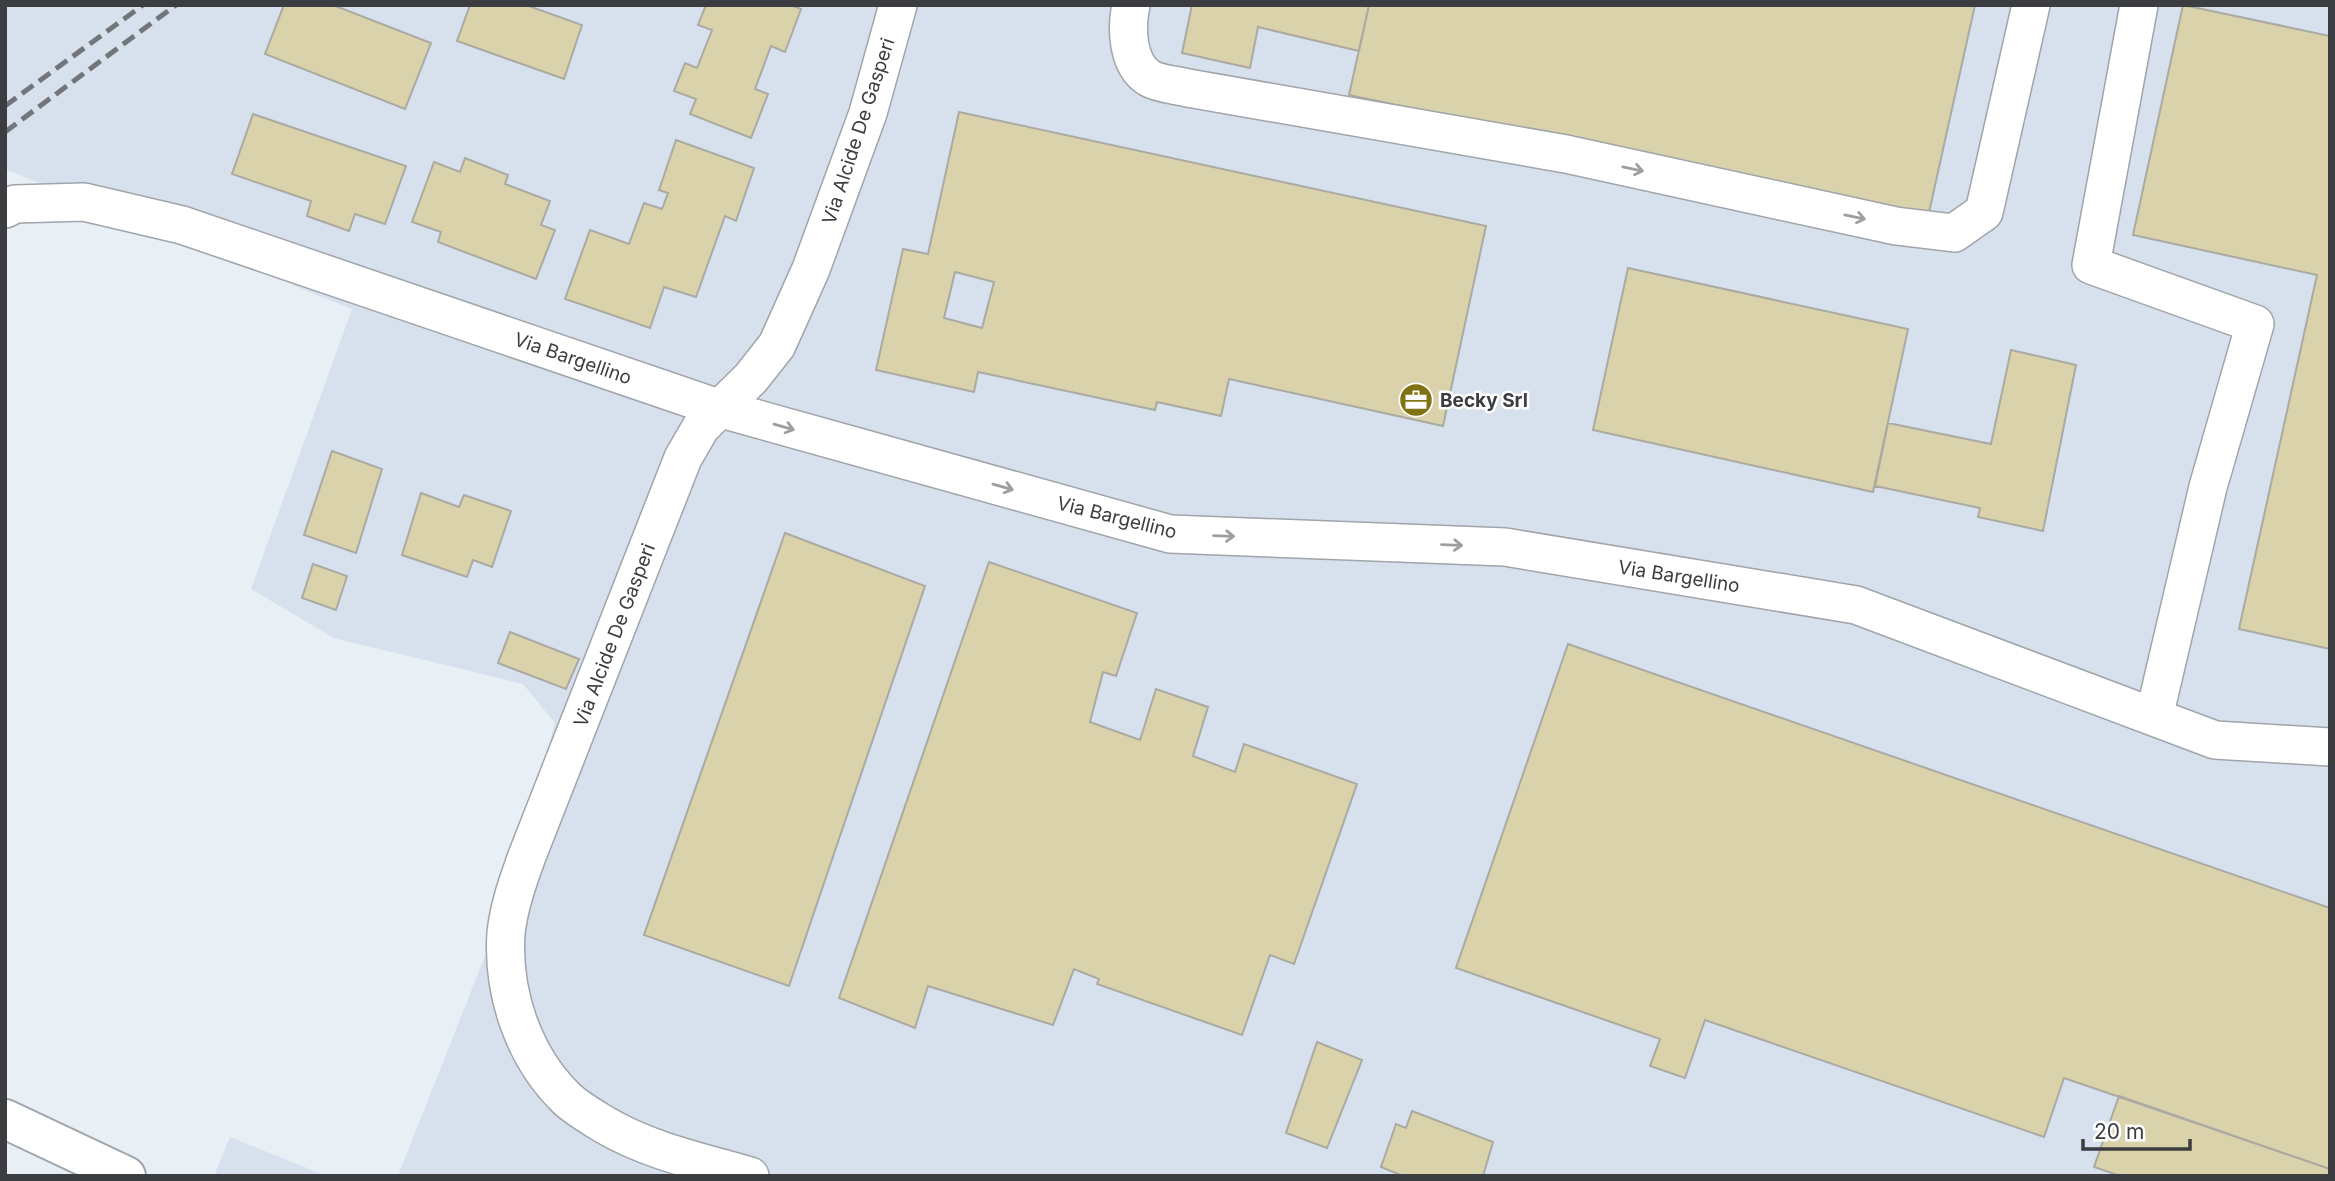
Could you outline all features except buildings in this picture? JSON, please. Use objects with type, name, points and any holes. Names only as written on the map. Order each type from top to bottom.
[{"type":"main road","points":[[5,1119],[126,1176]]},
{"type":"street","name":"Via Alcide De Gasperi","points":[[750,1176],[665,1151],[632,1138],[566,1099],[539,1065],[517,1023],[508,980],[506,933],[513,894],[683,458],[701,427],[751,378],[777,345],[811,269],[868,113],[898,5]]},
{"type":"street","points":[[1131,5],[1128,21],[1133,59],[1149,78],[1188,88],[1566,154],[1896,226],[1954,233],[1984,212],[2031,5]]},
{"type":"street","points":[[2139,5],[2091,265],[2255,324],[2208,488],[2154,717]]},
{"type":"street","name":"Via Bargellino","points":[[5,209],[15,204],[84,202],[182,225],[718,408],[1170,534],[1505,547],[1856,605],[2215,740],[2330,747]]},
{"type":"shaded area","points":[[5,5],[2330,5],[2330,1176],[398,1176],[502,913],[555,723],[523,684],[334,638],[251,589],[352,309],[5,169]]},
{"type":"shaded area","points":[[230,1137],[327,1176],[214,1176]]},
{"type":"railway","points":[[5,106],[143,5]]},
{"type":"railway","points":[[5,132],[176,5]]},
{"type":"place","name":"Becky Srl","points":[[1416,400]]}]
